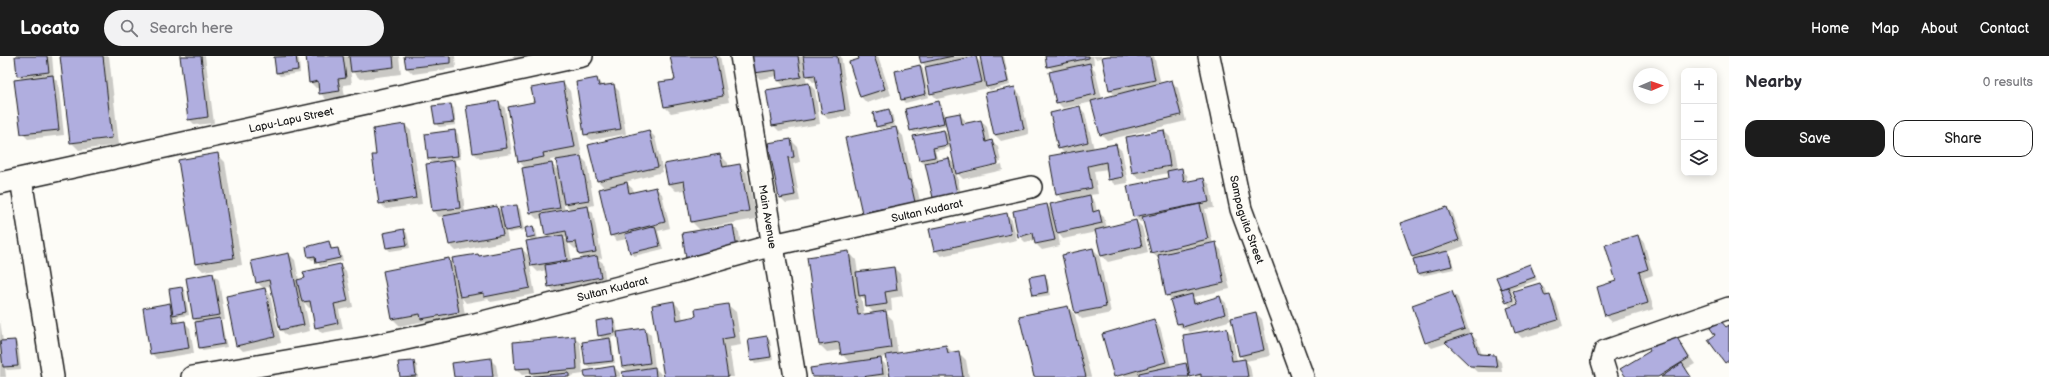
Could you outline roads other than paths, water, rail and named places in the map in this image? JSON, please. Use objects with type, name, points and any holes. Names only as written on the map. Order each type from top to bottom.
[{"type":"street","name":"Lapu-Lapu Street","points":[[0,183],[582,56]]},
{"type":"street","name":"Main Avenue","points":[[742,56],[795,377]]},
{"type":"street","name":"Sampaguita Street","points":[[1209,56],[1241,209],[1303,377]]},
{"type":"street","points":[[21,179],[53,377]]},
{"type":"street","name":"Sultan Kudarat","points":[[192,377],[369,347],[475,324],[677,272],[773,245],[1031,187]]},
{"type":"street","points":[[1607,377],[1603,369],[1602,361],[1605,351],[1729,308]]}]
